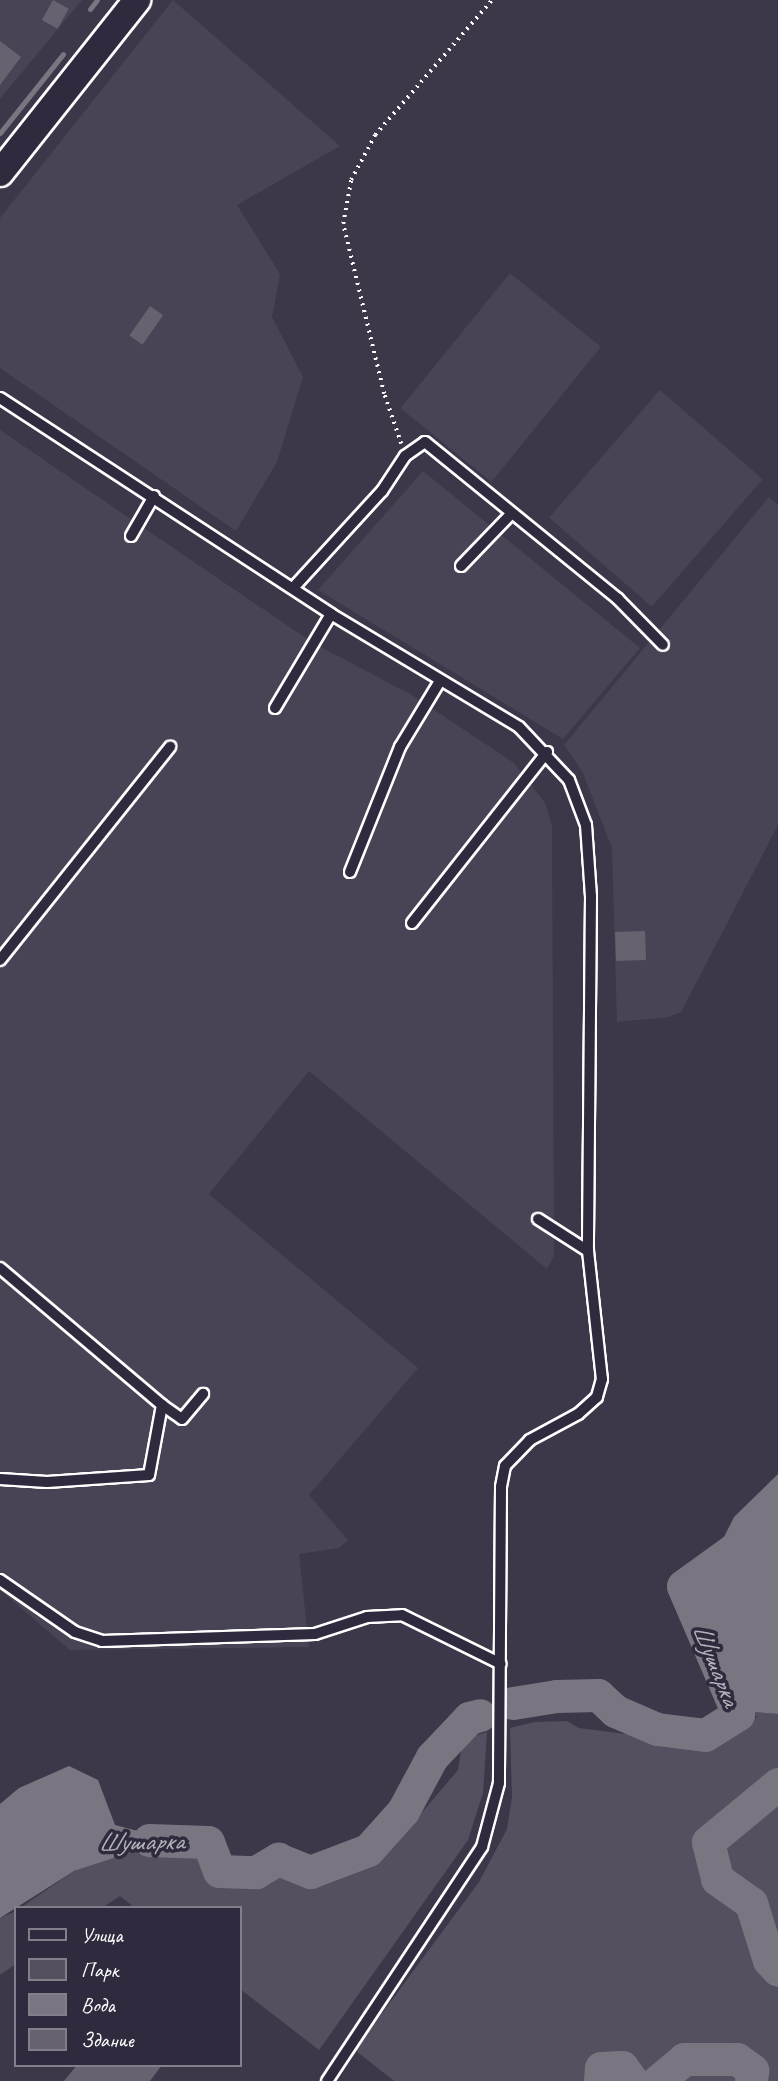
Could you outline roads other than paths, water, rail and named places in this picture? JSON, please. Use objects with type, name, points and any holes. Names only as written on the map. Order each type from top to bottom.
[{"type":"street","points":[[0,173],[137,0]]},
{"type":"lane","points":[[0,398],[331,614],[519,727],[547,752],[580,800],[589,856],[587,1251],[602,1379],[597,1397],[578,1414],[530,1440],[505,1466],[501,1487],[499,1783],[482,1847],[327,2081]]},
{"type":"lane","points":[[293,589],[382,491],[405,456],[425,442],[618,599],[663,645]]},
{"type":"lane","points":[[131,536],[154,496]]},
{"type":"lane","points":[[461,566],[511,514]]},
{"type":"lane","points":[[275,708],[331,614]]},
{"type":"lane","points":[[350,872],[400,747],[440,681]]},
{"type":"lane","points":[[0,960],[170,747]]},
{"type":"lane","points":[[412,923],[547,752]]},
{"type":"lane","points":[[538,1219],[587,1251]]},
{"type":"lane","points":[[0,1268],[182,1419],[203,1394]]},
{"type":"lane","points":[[0,1479],[47,1482],[149,1475],[162,1405]]},
{"type":"lane","points":[[0,1580],[75,1632],[102,1640],[315,1634],[367,1617],[394,1614],[421,1622],[501,1664]]},
{"type":"water","points":[[778,1474],[778,1714],[742,1711],[684,1583],[724,1537],[734,1517]]},
{"type":"water","points":[[69,1766],[98,1780],[115,1825],[153,1835],[194,1835],[194,1847],[154,1845],[74,1871],[19,1906],[14,1906],[14,1909],[0,1918],[0,1804],[19,1788]]},
{"type":"waterway","points":[[90,9],[97,0]]},
{"type":"waterway","points":[[0,133],[63,54]]},
{"type":"waterway","name":"Шушарка","points":[[513,1703],[556,1696],[598,1695],[615,1711],[657,1729],[705,1735],[738,1714],[683,1586],[733,1550],[778,1507]]},
{"type":"waterway","name":"Шушарка","points":[[149,1840],[208,1842],[219,1871],[256,1872],[278,1859],[310,1872],[368,1850],[403,1811],[432,1757],[469,1718],[480,1715]]},
{"type":"waterway","points":[[778,1784],[708,1842],[717,1879],[751,1903],[769,1960],[778,1970]]},
{"type":"waterway","points":[[658,2081],[684,2059],[737,2059],[752,2070],[751,2081]]},
{"type":"waterway","points":[[600,2081],[601,2068],[622,2067],[632,2081]]}]
